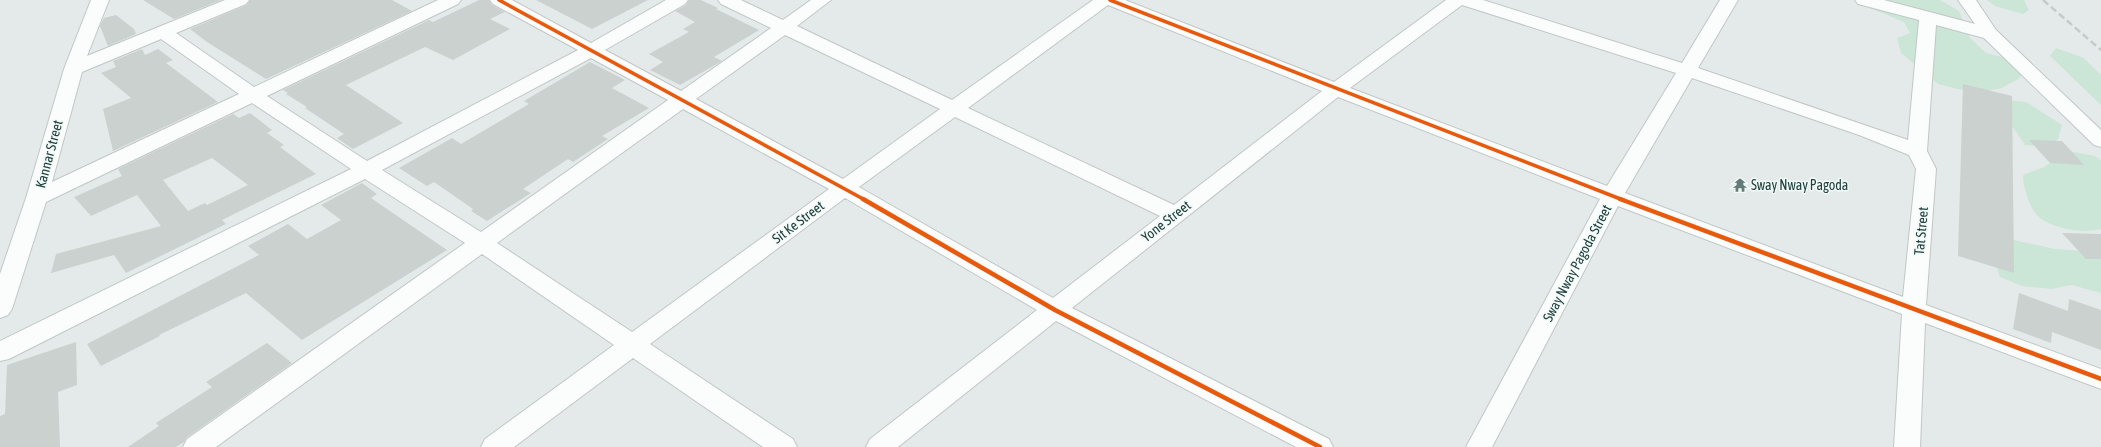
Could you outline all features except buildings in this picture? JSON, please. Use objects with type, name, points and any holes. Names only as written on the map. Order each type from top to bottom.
[{"type":"street","name":"Kannar Street","points":[[0,309],[37,198],[73,69],[100,0]]},
{"type":"street","points":[[73,69],[240,0]]},
{"type":"street","points":[[37,198],[452,0]]},
{"type":"street","points":[[499,0],[683,98],[844,188],[1055,310],[1320,447]]},
{"type":"street","points":[[0,352],[366,170],[594,50],[679,0]]},
{"type":"street","points":[[727,0],[1174,214]]},
{"type":"street","points":[[196,447],[481,242],[822,0]]},
{"type":"street","name":"Sit Ke Street","points":[[494,447],[844,188],[1104,0]]},
{"type":"street","points":[[1110,0],[1335,90],[1612,196],[2101,379]]},
{"type":"street","name":"Yone Street","points":[[879,447],[1055,310],[1174,214],[1335,90],[1456,0]]},
{"type":"street","points":[[1465,0],[1686,70],[1866,131],[1917,151],[1928,16]]},
{"type":"street","name":"Sway Nway Pagoda Street","points":[[1479,447],[1612,196],[1729,0]]},
{"type":"street","points":[[1864,0],[1928,16],[1990,34]]},
{"type":"street","points":[[1967,0],[1990,34],[2101,141]]},
{"type":"street","points":[[162,32],[366,170],[481,242],[784,447]]},
{"type":"street","name":"Tat Street","points":[[1907,447],[1914,310],[1926,169],[1917,151]]},
{"type":"green space","points":[[1940,0],[1959,11],[1970,38],[1986,53],[2033,65],[2018,79],[2002,88],[1980,92],[1938,84],[1901,53],[1897,38],[1910,33],[1904,22],[1870,8],[1863,1]]},
{"type":"green space","points":[[1987,0],[2024,0],[2029,10],[2023,14],[1995,6]]},
{"type":"green space","points":[[2056,48],[2084,58],[2101,75],[2101,105],[2050,56]]},
{"type":"green space","points":[[2000,99],[2026,102],[2062,125],[2058,139],[2048,147],[2025,145],[2010,123]]},
{"type":"green space","points":[[2069,151],[2095,156],[2101,160],[2101,229],[2077,231],[2061,228],[2036,215],[2030,204],[2024,186],[2023,175],[2044,167]]},
{"type":"green space","points":[[2009,239],[2055,249],[2082,251],[2101,245],[2101,293],[2072,285],[2051,289],[2022,286],[2000,277],[1994,259]]},
{"type":"railway","points":[[2043,0],[2101,50]]},
{"type":"cycle path","points":[[499,0],[844,188],[1055,310],[1320,447]]},
{"type":"cycle path","points":[[1110,0],[1604,193],[2101,379]]},
{"type":"place","name":"Sway Nway Pagoda","points":[[1740,185]]}]
